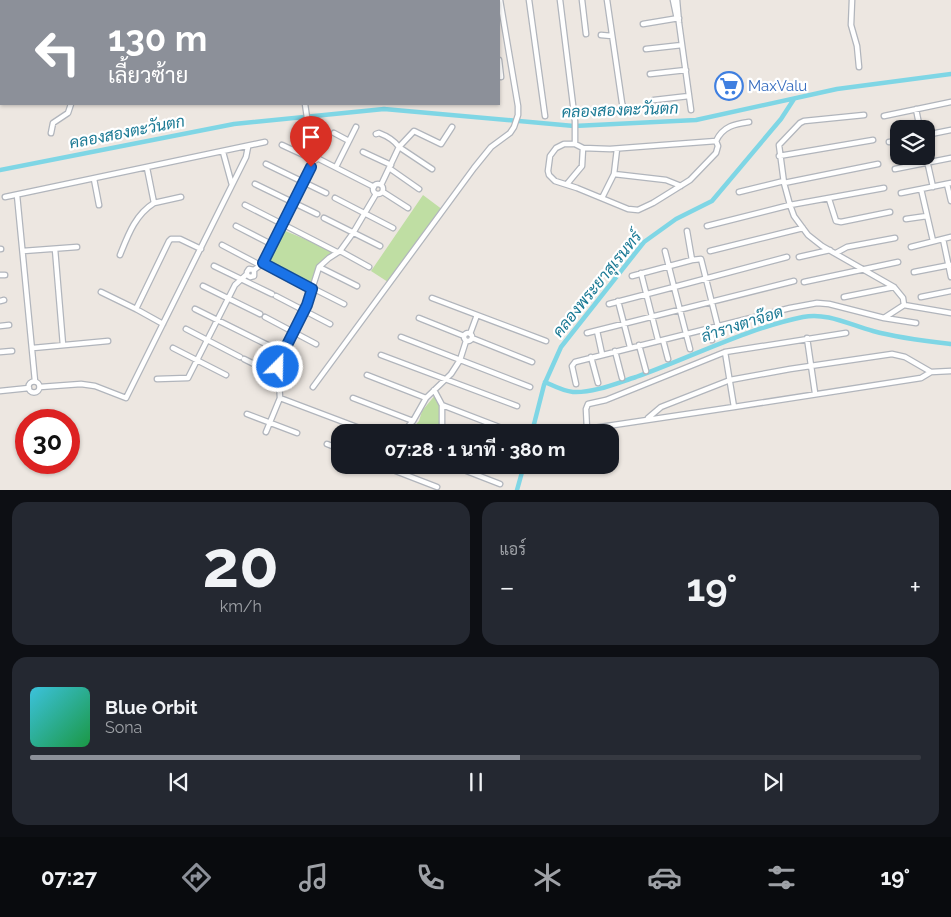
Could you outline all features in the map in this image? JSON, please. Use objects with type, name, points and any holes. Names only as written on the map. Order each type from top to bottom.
[{"type":"main road","points":[[330,0],[337,0]]},
{"type":"street","points":[[313,387],[474,168],[491,147],[506,138],[514,127],[518,115],[500,0]]},
{"type":"street","points":[[529,0],[545,116]]},
{"type":"street","points":[[560,0],[575,121],[575,144]]},
{"type":"street","points":[[582,0],[586,34]]},
{"type":"street","points":[[607,0],[623,107],[638,112]]},
{"type":"street","points":[[673,0],[678,20],[691,110]]},
{"type":"street","points":[[677,0],[678,20]]},
{"type":"street","points":[[852,0],[851,25],[857,46],[859,67]]},
{"type":"street","points":[[643,24],[678,20]]},
{"type":"street","points":[[601,35],[612,36]]},
{"type":"street","points":[[646,49],[682,45]]},
{"type":"street","points":[[500,68],[501,77]]},
{"type":"street","points":[[650,74],[686,70]]},
{"type":"street","points":[[654,100],[689,96]]},
{"type":"street","points":[[884,116],[951,102]]},
{"type":"street","points":[[51,133],[53,123],[68,113],[71,105]]},
{"type":"street","points":[[157,379],[187,379],[198,361],[235,285],[247,274],[249,277],[255,274],[254,270],[262,264],[273,245],[315,159],[316,152],[312,151],[305,105]]},
{"type":"street","points":[[916,109],[918,120]]},
{"type":"street","points":[[864,115],[800,123],[779,144],[779,156],[784,182],[794,216],[808,235],[894,286],[903,298],[904,305]]},
{"type":"street","points":[[716,141],[617,149],[583,148],[575,144],[559,145],[552,152],[548,160],[549,175],[555,181],[628,209],[638,210],[653,203],[695,176],[716,153],[718,146],[716,141],[719,134],[727,127],[749,122]]},
{"type":"street","points":[[336,168],[356,127]]},
{"type":"street","points":[[408,208],[383,192],[381,185],[399,147],[414,130],[441,144],[452,128]]},
{"type":"street","points":[[935,133],[951,130]]},
{"type":"street","points":[[334,134],[349,141]]},
{"type":"street","points":[[376,134],[384,135],[395,141],[399,147],[432,169]]},
{"type":"street","points":[[779,156],[874,140]]},
{"type":"street","points":[[5,197],[265,142]]},
{"type":"street","points":[[282,145],[336,168],[374,187]]},
{"type":"street","points":[[28,388],[31,392],[35,392],[40,387],[81,384],[95,386],[126,398],[246,157],[248,147]]},
{"type":"street","points":[[567,184],[582,166],[583,148]]},
{"type":"street","points":[[602,198],[614,174],[617,149]]},
{"type":"street","points":[[308,157],[308,154],[312,151]]},
{"type":"street","points":[[223,152],[232,184]]},
{"type":"street","points":[[363,152],[390,167],[419,189]]},
{"type":"street","points":[[935,161],[951,158]]},
{"type":"street","points":[[266,164],[326,193]]},
{"type":"street","points":[[739,192],[878,164]]},
{"type":"street","points":[[895,169],[914,165]]},
{"type":"street","points":[[929,165],[933,187]]},
{"type":"street","points":[[147,168],[154,203]]},
{"type":"street","points":[[614,174],[666,180],[681,186]]},
{"type":"street","points":[[94,179],[99,205]]},
{"type":"street","points":[[255,184],[318,214]]},
{"type":"street","points":[[374,187],[377,184],[381,185]]},
{"type":"street","points":[[901,193],[949,184],[951,201]]},
{"type":"street","points":[[374,187],[376,194]]},
{"type":"street","points":[[708,226],[790,205],[884,188]]},
{"type":"street","points":[[921,189],[933,241]]},
{"type":"street","points":[[266,432],[280,398],[278,364],[304,311],[319,267],[339,252],[353,233],[376,194],[383,192]]},
{"type":"street","points":[[17,195],[24,251],[35,381],[40,387]]},
{"type":"street","points":[[120,255],[136,220],[148,207],[154,203],[181,197]]},
{"type":"street","points":[[335,198],[393,228]]},
{"type":"street","points":[[830,199],[836,221],[841,222],[890,212]]},
{"type":"street","points":[[245,205],[369,267]]},
{"type":"street","points":[[906,219],[927,216]]},
{"type":"street","points":[[324,218],[380,246]]},
{"type":"street","points":[[236,226],[273,245]]},
{"type":"street","points":[[710,251],[803,228]]},
{"type":"street","points":[[687,231],[692,260]]},
{"type":"street","points":[[911,246],[951,237]]},
{"type":"street","points":[[136,309],[171,239],[180,238],[201,249]]},
{"type":"street","points":[[836,252],[847,247],[895,238]]},
{"type":"street","points":[[943,238],[951,277]]},
{"type":"street","points":[[222,245],[344,304]]},
{"type":"street","points":[[24,251],[77,247]]},
{"type":"street","points":[[55,249],[63,345]]},
{"type":"street","points":[[800,257],[831,250]]},
{"type":"street","points":[[665,251],[690,349]]},
{"type":"street","points":[[609,304],[786,257]]},
{"type":"street","points":[[632,276],[692,260],[702,260],[718,327]]},
{"type":"street","points":[[804,282],[898,262]]},
{"type":"street","points":[[914,272],[950,265]]},
{"type":"street","points":[[214,266],[330,324]]},
{"type":"street","points":[[319,267],[357,286]]},
{"type":"street","points":[[641,273],[660,340],[668,359]]},
{"type":"street","points":[[587,333],[794,281]]},
{"type":"street","points":[[203,286],[316,344]]},
{"type":"street","points":[[844,298],[894,286]]},
{"type":"street","points":[[921,298],[951,291]]},
{"type":"street","points":[[101,292],[163,324]]},
{"type":"street","points":[[432,298],[546,341]]},
{"type":"street","points":[[618,301],[630,347]]},
{"type":"street","points":[[576,384],[572,368],[573,363],[602,354],[790,308],[817,304],[837,306],[854,312],[916,323]]},
{"type":"street","points":[[884,318],[904,305],[951,312]]},
{"type":"street","points":[[195,309],[298,360]]},
{"type":"street","points":[[471,336],[477,315]]},
{"type":"street","points":[[419,318],[465,339]]},
{"type":"street","points":[[0,326],[9,325]]},
{"type":"street","points":[[186,329],[262,368],[278,371]]},
{"type":"street","points":[[710,329],[712,340]]},
{"type":"street","points":[[597,331],[602,354]]},
{"type":"street","points":[[410,424],[426,398],[446,380],[460,360],[467,333],[532,362]]},
{"type":"street","points":[[587,424],[586,409],[588,404],[606,400],[725,352],[846,333]]},
{"type":"street","points":[[401,337],[530,387]]},
{"type":"street","points":[[807,338],[815,393]]},
{"type":"street","points":[[33,348],[108,341]]},
{"type":"street","points":[[639,345],[646,371]]},
{"type":"street","points":[[173,348],[226,375]]},
{"type":"street","points":[[0,352],[12,351]]},
{"type":"street","points":[[615,351],[622,378]]},
{"type":"street","points":[[725,352],[734,407]]},
{"type":"street","points":[[648,419],[661,407],[730,380],[892,354],[905,357],[931,372],[951,371]]},
{"type":"street","points":[[381,355],[517,406]]},
{"type":"street","points":[[591,357],[598,383]]},
{"type":"street","points":[[618,424],[921,378],[931,372]]},
{"type":"street","points":[[367,375],[426,398]]},
{"type":"street","points":[[28,388],[30,383],[35,381]]},
{"type":"street","points":[[0,391],[28,388]]},
{"type":"street","points":[[434,390],[442,405],[442,424]]},
{"type":"street","points":[[280,398],[348,424]]},
{"type":"street","points":[[353,398],[413,421]]},
{"type":"street","points":[[442,405],[491,424]]},
{"type":"street","points":[[247,414],[297,433]]},
{"type":"street","points":[[327,444],[331,446]]},
{"type":"street","points":[[403,474],[436,488]]},
{"type":"street","points":[[474,474],[500,484]]},
{"type":"green space","points":[[423,195],[443,210],[388,282],[371,271]]},
{"type":"green space","points":[[283,230],[334,251],[317,266],[311,288],[268,267]]},
{"type":"green space","points":[[436,394],[441,405],[440,424],[416,424],[422,411]]},
{"type":"waterway","name":"คลองสองตะวันตก","points":[[0,170],[234,124],[384,109],[574,126],[696,120],[837,89],[951,74]]},
{"type":"waterway","name":"คลองพระยาสุเรนทร์","points":[[534,424],[544,385],[561,347],[644,242],[676,219],[712,201],[781,119],[794,99]]},
{"type":"waterway","name":"ลำรางตาจ๊อด","points":[[545,382],[573,392],[597,389],[636,377],[760,329],[781,322],[812,316],[830,318],[892,336],[951,344]]},
{"type":"waterway","name":"คลองพระยาสุเรนทร์","points":[[517,490],[521,474]]},
{"type":"place","name":"MaxValu","points":[[729,86]]},
{"type":"route","points":[[278,367],[279,361],[307,305],[312,289],[263,263],[311,167]]}]
